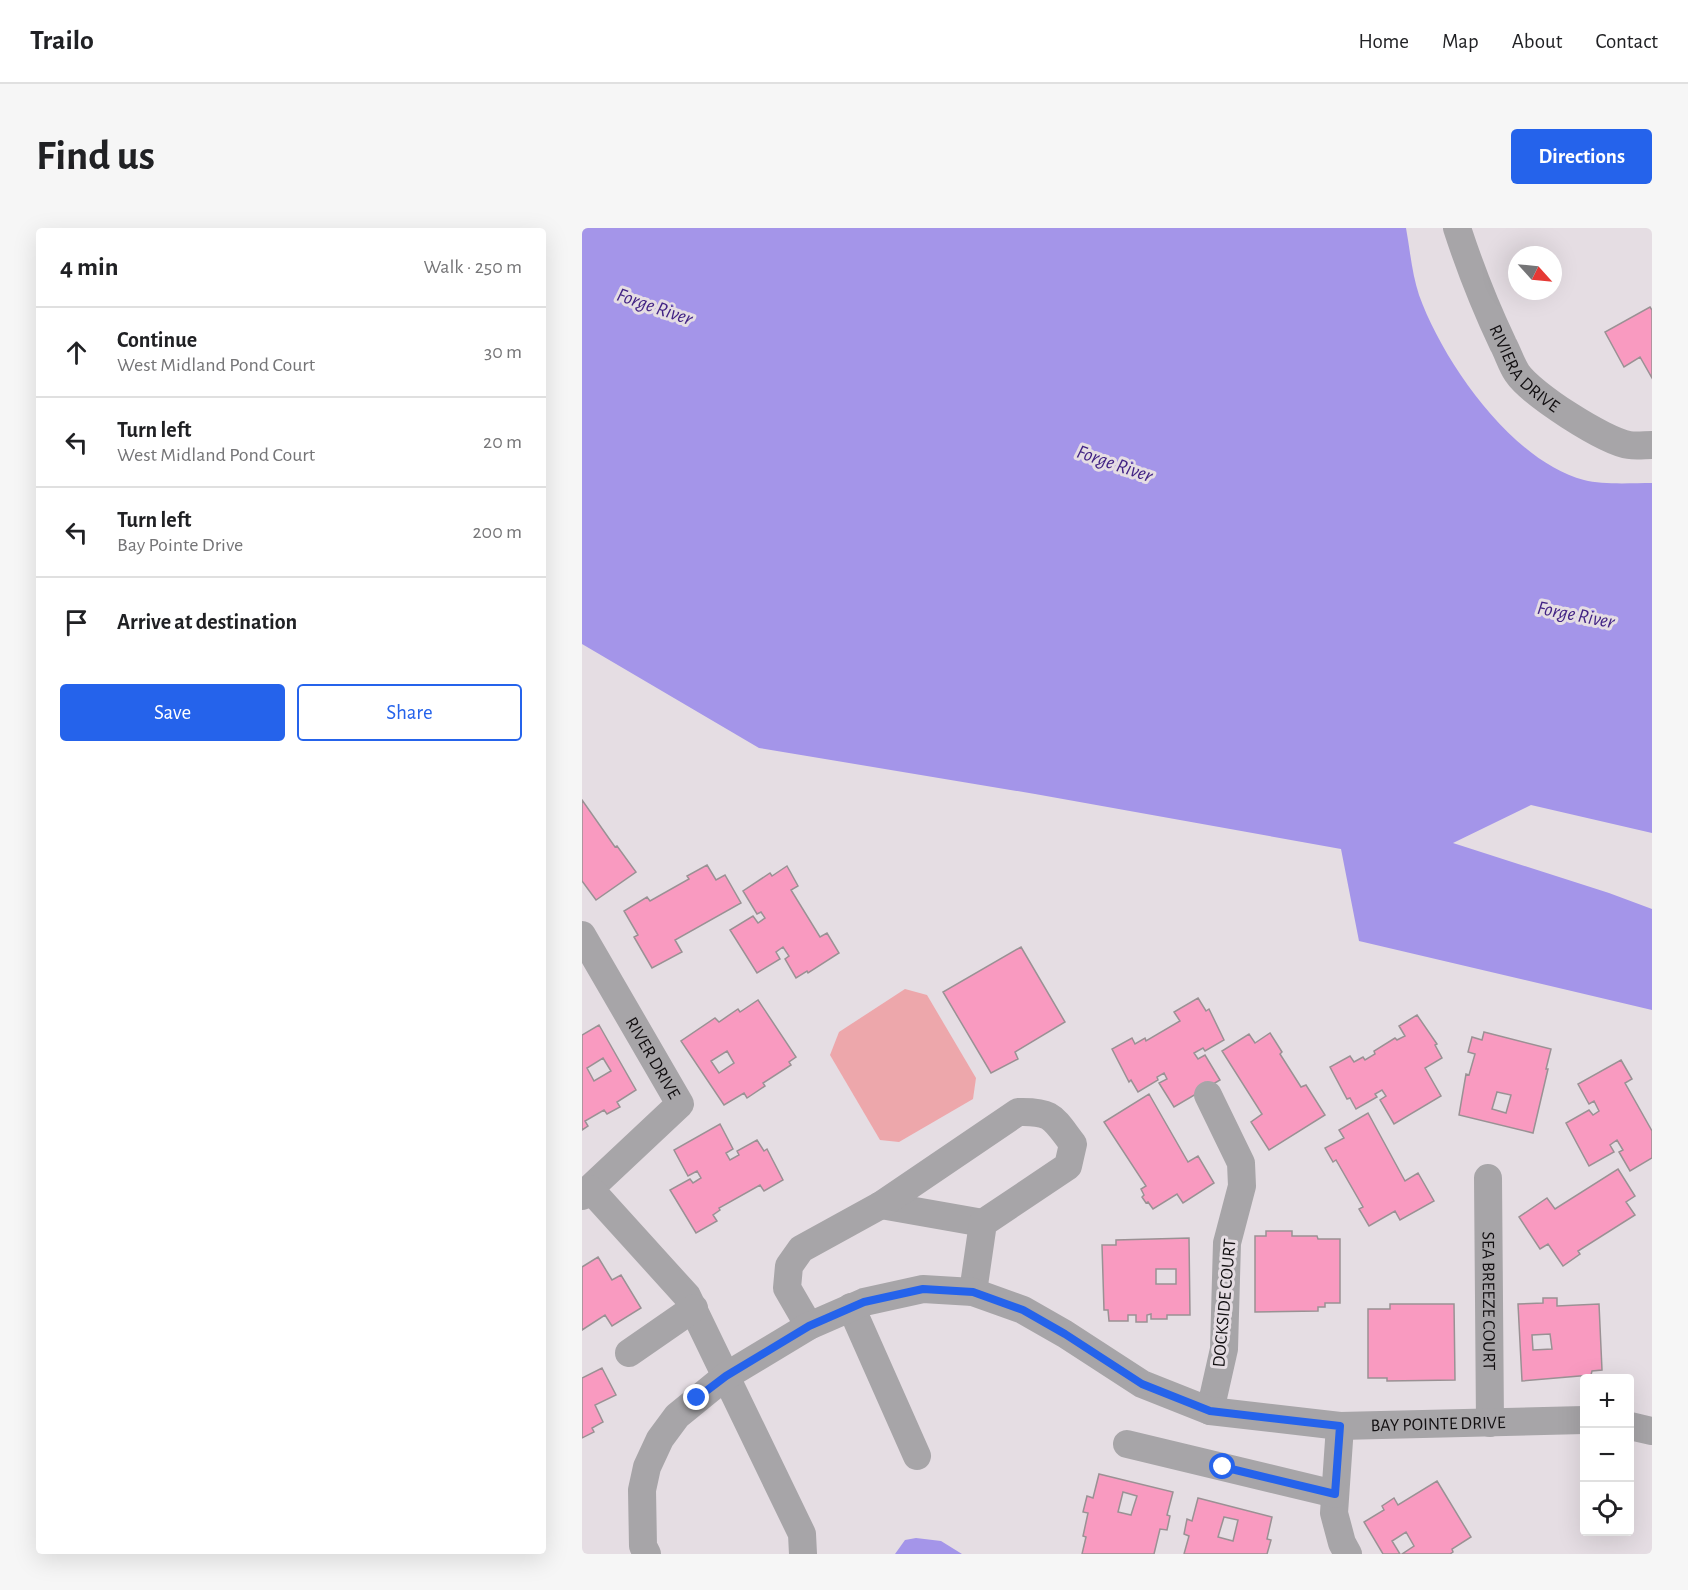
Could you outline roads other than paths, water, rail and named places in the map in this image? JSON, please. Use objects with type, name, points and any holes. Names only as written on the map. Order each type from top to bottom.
[{"type":"street","name":"RIVIERA DRIVE","points":[[1457,228],[1469,266],[1518,374],[1546,399],[1601,433],[1627,445],[1652,445]]},
{"type":"street","name":"RIVER DRIVE","points":[[582,935],[680,1104],[586,1193],[687,1296],[802,1534],[803,1554]]},
{"type":"street","name":"DOCKSIDE COURT","points":[[1208,1095],[1241,1163],[1242,1186],[1227,1243],[1224,1349],[1210,1411]]},
{"type":"street","points":[[809,1326],[787,1288],[789,1266],[801,1248],[881,1205],[1018,1112],[1038,1112],[1052,1117],[1073,1144],[1068,1166],[983,1222],[881,1205]]},
{"type":"street","name":"SEA BREEZE COURT","points":[[1488,1178],[1491,1423]]},
{"type":"street","points":[[973,1292],[983,1222]]},
{"type":"street","name":"BAY POINTE DRIVE","points":[[647,1554],[643,1546],[642,1490],[647,1467],[660,1439],[677,1416],[726,1376],[809,1326],[864,1302],[923,1289],[973,1292],[1023,1310],[1142,1384],[1210,1411],[1340,1426],[1580,1420]]},
{"type":"street","points":[[851,1307],[917,1456]]},
{"type":"street","points":[[629,1353],[694,1308]]},
{"type":"street","points":[[1340,1426],[1334,1513],[1342,1543],[1348,1554]]},
{"type":"street","points":[[1634,1427],[1652,1431]]},
{"type":"street","points":[[1127,1444],[1335,1494]]},
{"type":"water","name":"Forge River","points":[[582,228],[1406,228],[1419,295],[1430,321],[1463,378],[1506,431],[1531,453],[1557,469],[1584,480],[1609,483],[1652,483],[1652,833],[1531,805],[1453,843],[1652,909],[1652,1010],[1359,941],[1341,849],[1035,794],[759,748],[582,644]]},
{"type":"water","points":[[916,1538],[941,1541],[962,1554],[895,1554],[905,1540]]}]
